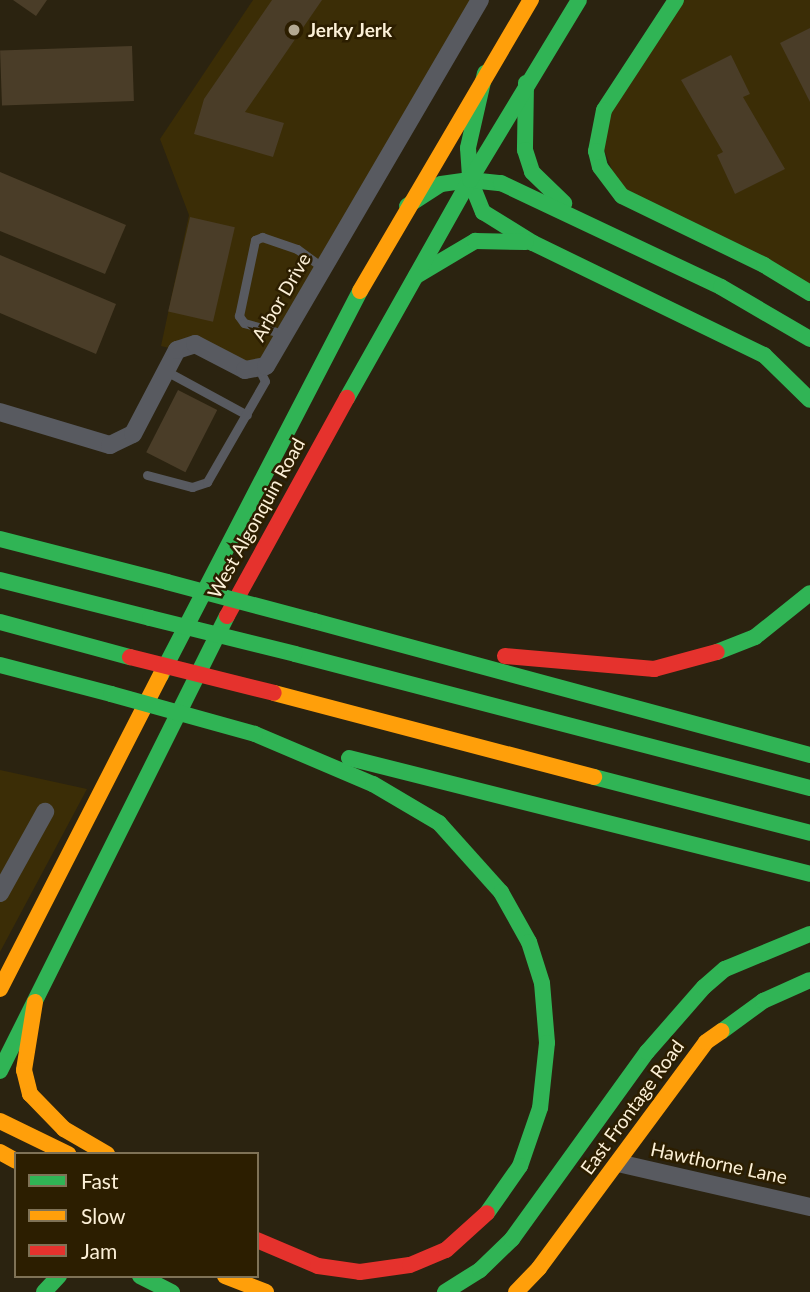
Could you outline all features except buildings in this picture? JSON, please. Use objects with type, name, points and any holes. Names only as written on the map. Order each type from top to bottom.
[{"type":"main road","name":"West Algonquin Road","points":[[0,989],[323,359],[407,206],[531,0]]},
{"type":"main road","name":"West Algonquin Road","points":[[0,1071],[250,570],[470,180],[526,83],[579,0]]},
{"type":"main road","points":[[677,0],[604,110],[596,151],[600,167],[622,196],[764,265],[810,293]]},
{"type":"main road","points":[[485,73],[468,148],[470,180],[483,212],[533,243],[764,355],[810,400]]},
{"type":"main road","points":[[526,83],[522,136],[532,172],[549,192],[606,232]]},
{"type":"main road","points":[[407,206],[441,184],[470,180],[501,183],[790,323],[810,338]]},
{"type":"main road","points":[[416,276],[475,242],[533,243]]},
{"type":"main road","points":[[0,539],[810,755]]},
{"type":"main road","points":[[0,580],[810,788]]},
{"type":"main road","points":[[392,642],[603,667],[654,669],[736,648],[771,628],[810,593]]},
{"type":"main road","points":[[0,622],[810,833]]},
{"type":"main road","points":[[2,665],[255,734],[810,874]]},
{"type":"main road","points":[[255,734],[373,784],[439,823],[461,843],[502,892],[529,942],[542,983],[547,1043],[540,1108],[520,1166],[481,1221],[446,1250],[410,1265],[360,1272],[318,1266],[259,1241]]},
{"type":"main road","points":[[445,1292],[480,1269],[512,1239],[647,1052],[704,987],[755,954],[810,934]]},
{"type":"main road","name":"East Frontage Road","points":[[516,1292],[618,1163],[706,1042],[763,1001],[810,980]]},
{"type":"main road","points":[[35,1002],[24,1070],[30,1094],[64,1129],[104,1152]]},
{"type":"main road","points":[[0,1121],[64,1152]]},
{"type":"main road","points":[[44,1292],[57,1278]]},
{"type":"main road","points":[[144,1278],[172,1292]]},
{"type":"main road","points":[[230,1278],[266,1292]]},
{"type":"street","name":"Arbor Drive","points":[[0,412],[110,444],[133,435],[177,350],[195,344],[245,370],[266,366],[480,0]]},
{"type":"street","points":[[0,893],[45,812]]},
{"type":"street","name":"Hawthorne Lane","points":[[618,1163],[810,1207]]},
{"type":"lane","points":[[284,334],[244,323],[239,316],[255,240],[261,237],[298,248],[322,267]]},
{"type":"lane","points":[[147,475],[192,487],[207,482],[265,381],[258,367]]},
{"type":"lane","points":[[166,371],[247,415]]},
{"type":"shaded area","points":[[253,0],[480,0],[266,366],[245,370],[195,344],[177,350],[161,346],[189,215],[160,139]]},
{"type":"shaded area","points":[[676,0],[810,0],[810,293],[622,196],[597,131]]},
{"type":"shaded area","points":[[0,770],[87,789],[0,952]]},
{"type":"traffic: fast","points":[[347,398],[470,180],[579,0]]},
{"type":"traffic: fast","points":[[676,0],[604,110],[596,151],[600,167],[622,196],[764,265],[810,293]]},
{"type":"traffic: fast","points":[[485,73],[468,148],[470,180],[483,212],[533,243],[764,355],[810,400]]},
{"type":"traffic: fast","points":[[526,83],[525,150],[532,172],[564,203]]},
{"type":"traffic: fast","points":[[407,206],[441,184],[470,180],[501,183],[721,287],[810,339]]},
{"type":"traffic: fast","points":[[416,276],[475,241],[526,242]]},
{"type":"traffic: fast","points":[[161,675],[360,291]]},
{"type":"traffic: fast","points":[[0,539],[167,582]]},
{"type":"traffic: fast","points":[[0,580],[150,618]]},
{"type":"traffic: fast","points":[[167,582],[314,621]]},
{"type":"traffic: fast","points":[[717,652],[755,637],[810,593]]},
{"type":"traffic: fast","points":[[0,1071],[227,616]]},
{"type":"traffic: fast","points":[[150,618],[295,654]]},
{"type":"traffic: fast","points":[[314,621],[810,755]]},
{"type":"traffic: fast","points":[[0,622],[130,657]]},
{"type":"traffic: fast","points":[[295,654],[810,788]]},
{"type":"traffic: fast","points":[[0,665],[111,694]]},
{"type":"traffic: fast","points":[[111,694],[255,734]]},
{"type":"traffic: fast","points":[[255,734],[373,784],[439,823],[501,892],[529,942],[542,983],[547,1043],[540,1108],[520,1166],[487,1213]]},
{"type":"traffic: fast","points":[[349,758],[810,874]]},
{"type":"traffic: fast","points":[[594,777],[810,833]]},
{"type":"traffic: fast","points":[[445,1292],[480,1270],[512,1239],[647,1052],[704,987],[725,969],[810,934]]},
{"type":"traffic: fast","points":[[722,1031],[763,1001],[810,980]]},
{"type":"traffic: fast","points":[[44,1292],[57,1278]]},
{"type":"traffic: fast","points":[[144,1278],[172,1292]]},
{"type":"traffic: slow","points":[[360,291],[531,0]]},
{"type":"traffic: slow","points":[[0,989],[161,675]]},
{"type":"traffic: slow","points":[[274,693],[594,777]]},
{"type":"traffic: slow","points":[[35,1002],[24,1070],[30,1094],[64,1129],[104,1152]]},
{"type":"traffic: slow","points":[[516,1292],[539,1268],[706,1042],[722,1031]]},
{"type":"traffic: slow","points":[[0,1121],[64,1152]]},
{"type":"traffic: slow","points":[[0,1152],[14,1160]]},
{"type":"traffic: slow","points":[[230,1278],[266,1292]]},
{"type":"traffic: jam","points":[[227,616],[347,398]]},
{"type":"traffic: jam","points":[[505,656],[654,669],[717,652]]},
{"type":"traffic: jam","points":[[130,657],[274,693]]},
{"type":"traffic: jam","points":[[259,1241],[318,1266],[360,1272],[410,1265],[446,1250],[487,1213]]},
{"type":"place","name":"Jerky Jerk","points":[[294,30]]}]
